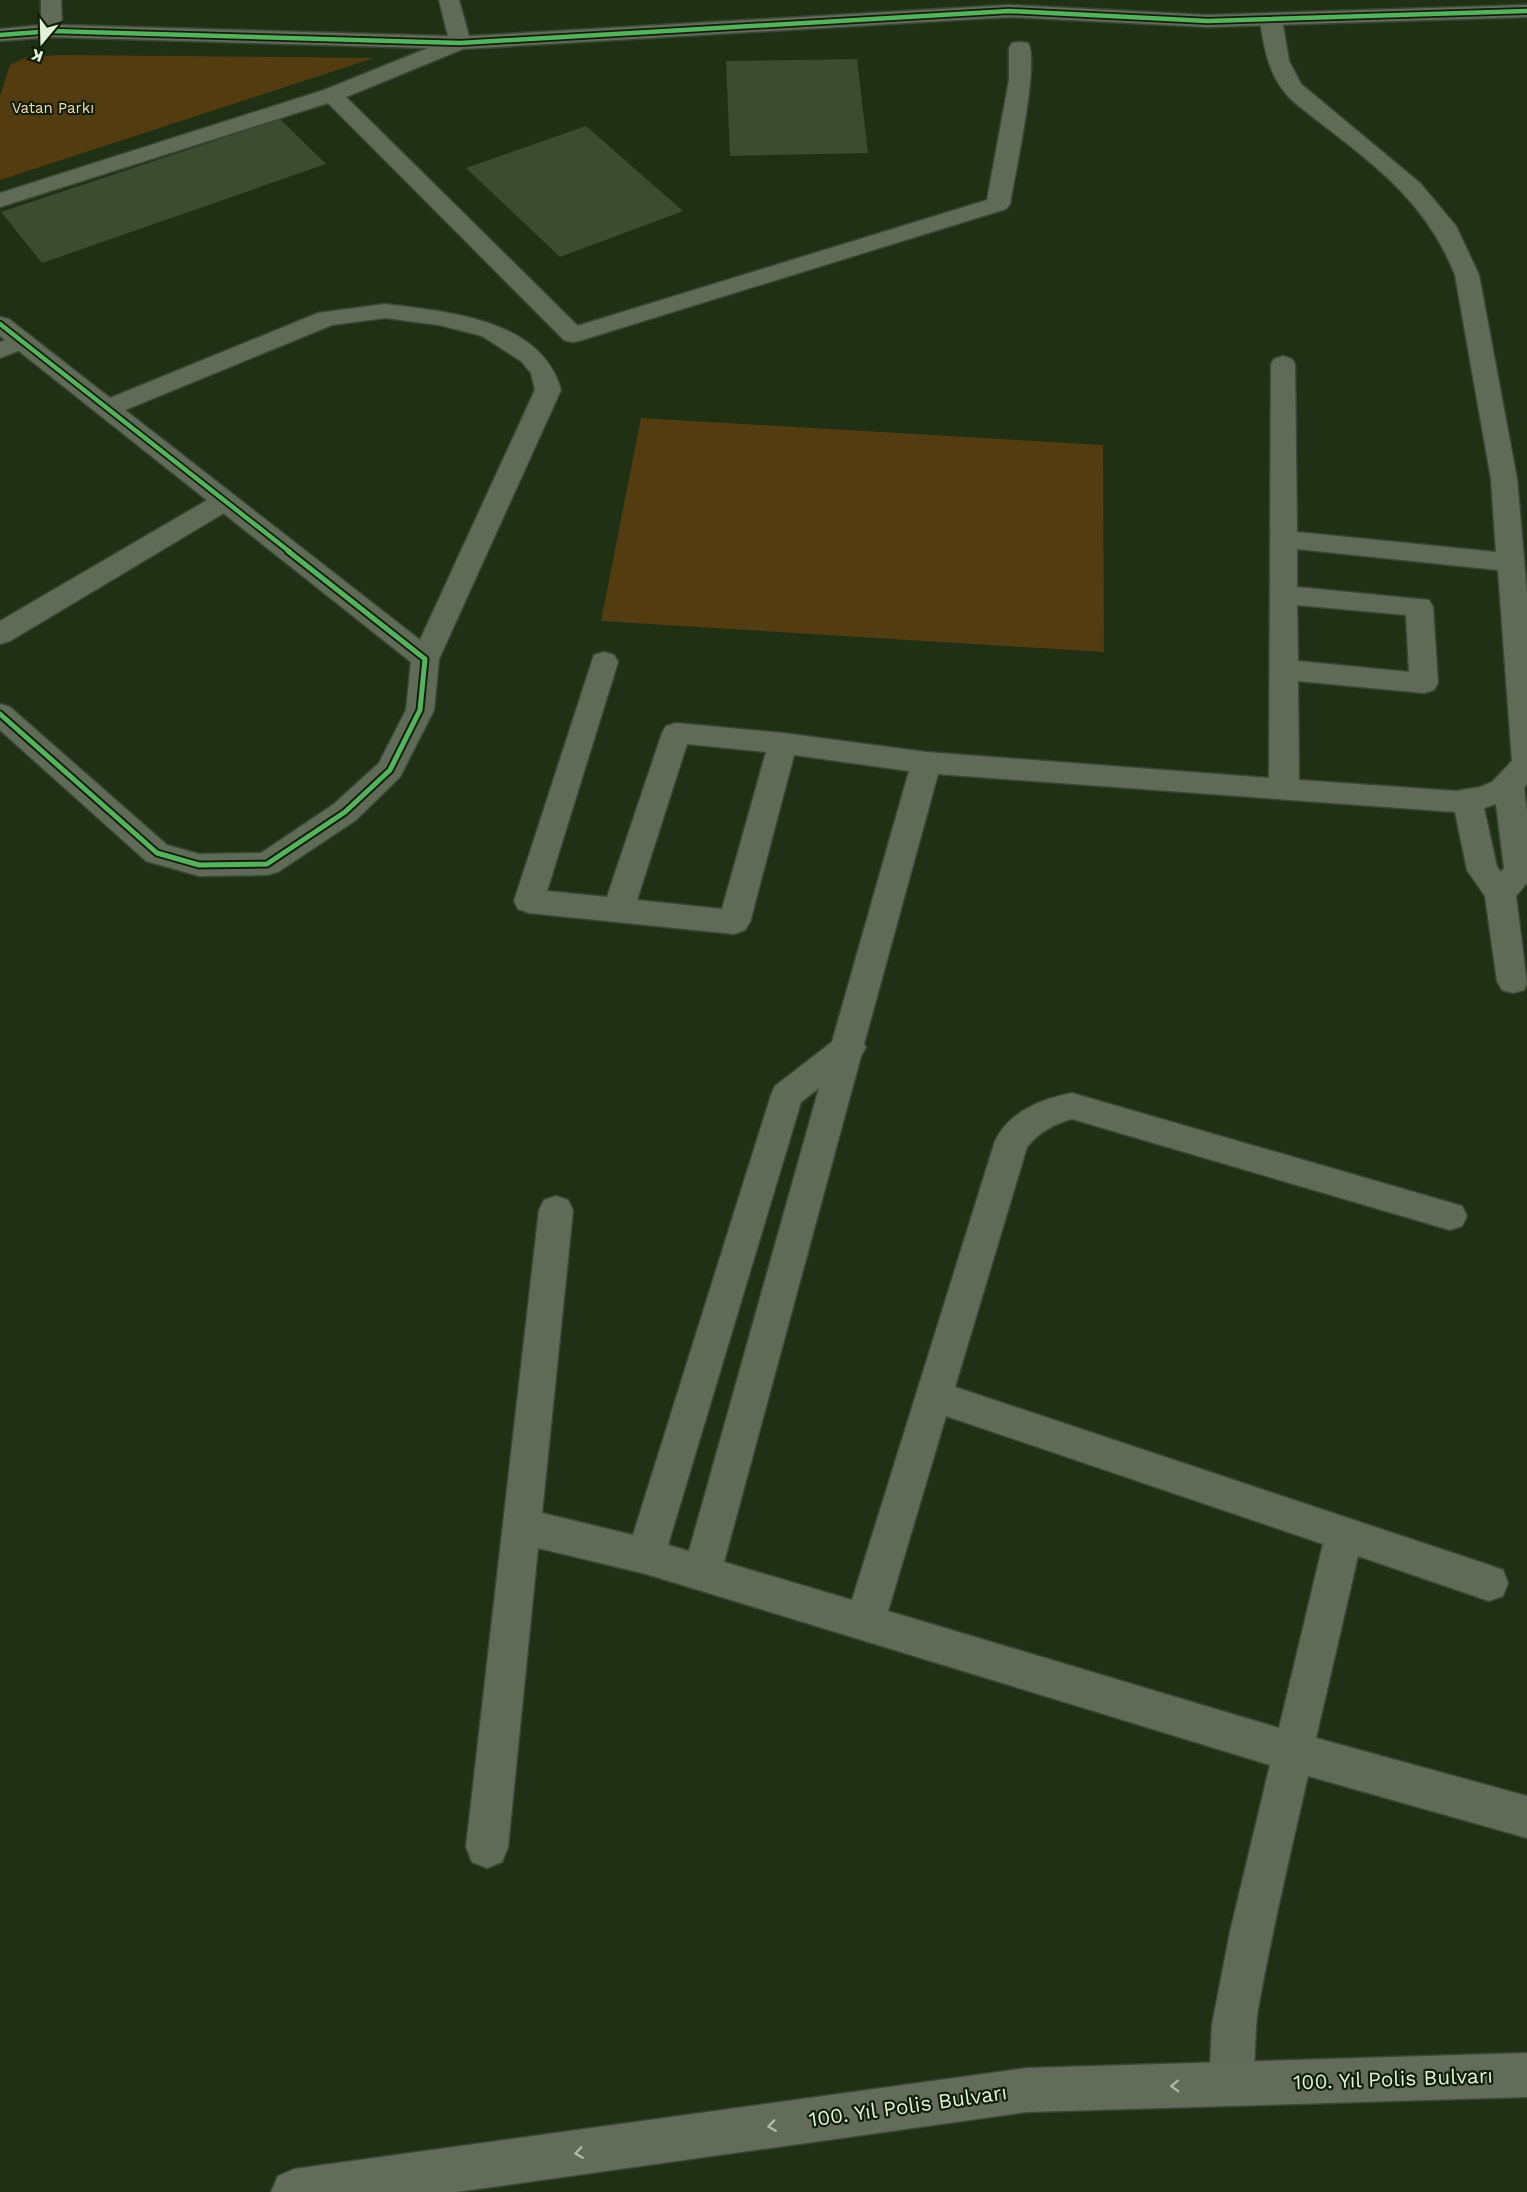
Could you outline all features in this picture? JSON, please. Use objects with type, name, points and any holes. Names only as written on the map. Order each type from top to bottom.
[{"type":"main road","name":"100. Yıl Polis Bulvarı","points":[[294,2192],[1027,2090],[1527,2075]]},
{"type":"street","points":[[51,0],[51,31]]},
{"type":"street","points":[[449,0],[460,44]]},
{"type":"street","points":[[1208,21],[1217,0]]},
{"type":"street","points":[[0,35],[51,31],[460,44],[1010,6],[1208,21],[1271,19],[1373,8],[1527,11]]},
{"type":"street","points":[[618,910],[676,733],[783,743],[926,763],[1468,802],[1491,796],[1509,787],[1521,775],[1527,761],[1523,657],[1511,562],[1515,480],[1460,251],[1447,228],[1420,194],[1290,87],[1277,62],[1271,19]]},
{"type":"street","points":[[0,200],[332,94],[460,44]]},
{"type":"street","points":[[332,94],[573,335],[998,204],[1020,80],[1020,48]]},
{"type":"street","points":[[0,714],[157,853],[199,864],[267,864],[345,812],[390,770],[420,710],[425,659],[548,390],[543,371],[530,356],[491,331],[439,318],[385,311],[327,318],[107,408]]},
{"type":"street","points":[[0,324],[11,346],[107,408],[425,659]]},
{"type":"street","points":[[1283,363],[1284,790]]},
{"type":"street","points":[[0,634],[225,501]]},
{"type":"street","points":[[1283,539],[1511,562]]},
{"type":"street","points":[[1283,595],[1419,607],[1424,683],[1284,670]]},
{"type":"street","points":[[603,662],[529,901],[734,922],[783,743]]},
{"type":"street","points":[[702,1572],[850,1047],[926,763]]},
{"type":"street","points":[[1500,893],[1520,871],[1509,787]]},
{"type":"street","points":[[1468,802],[1482,870],[1500,893],[1513,981]]},
{"type":"street","points":[[646,1556],[787,1095],[850,1047]]},
{"type":"street","points":[[865,1622],[1012,1141],[1022,1128],[1053,1110],[1072,1106],[1450,1216]]},
{"type":"street","points":[[487,1847],[556,1210]]},
{"type":"street","points":[[934,1396],[1489,1583]]},
{"type":"street","points":[[522,1526],[702,1572],[1293,1752],[1527,1817]]},
{"type":"street","points":[[1230,2084],[1234,2025],[1251,1932],[1344,1534]]},
{"type":"green space","name":"Vatan Parkı","points":[[60,55],[374,58],[0,180],[0,96],[10,65],[27,57]]},
{"type":"green space","points":[[641,418],[1103,445],[1104,652],[601,621]]},
{"type":"building","points":[[857,59],[868,153],[730,156],[726,61]]},
{"type":"building","points":[[280,119],[326,164],[42,263],[1,212]]},
{"type":"building","points":[[586,126],[683,211],[560,257],[466,168]]},
{"type":"cycle path","points":[[0,35],[52,31],[460,43],[1009,11],[1208,21],[1527,11]]},
{"type":"cycle path","points":[[0,324],[425,659],[420,710],[390,770],[345,812],[267,864],[199,865],[157,853],[0,714]]}]
